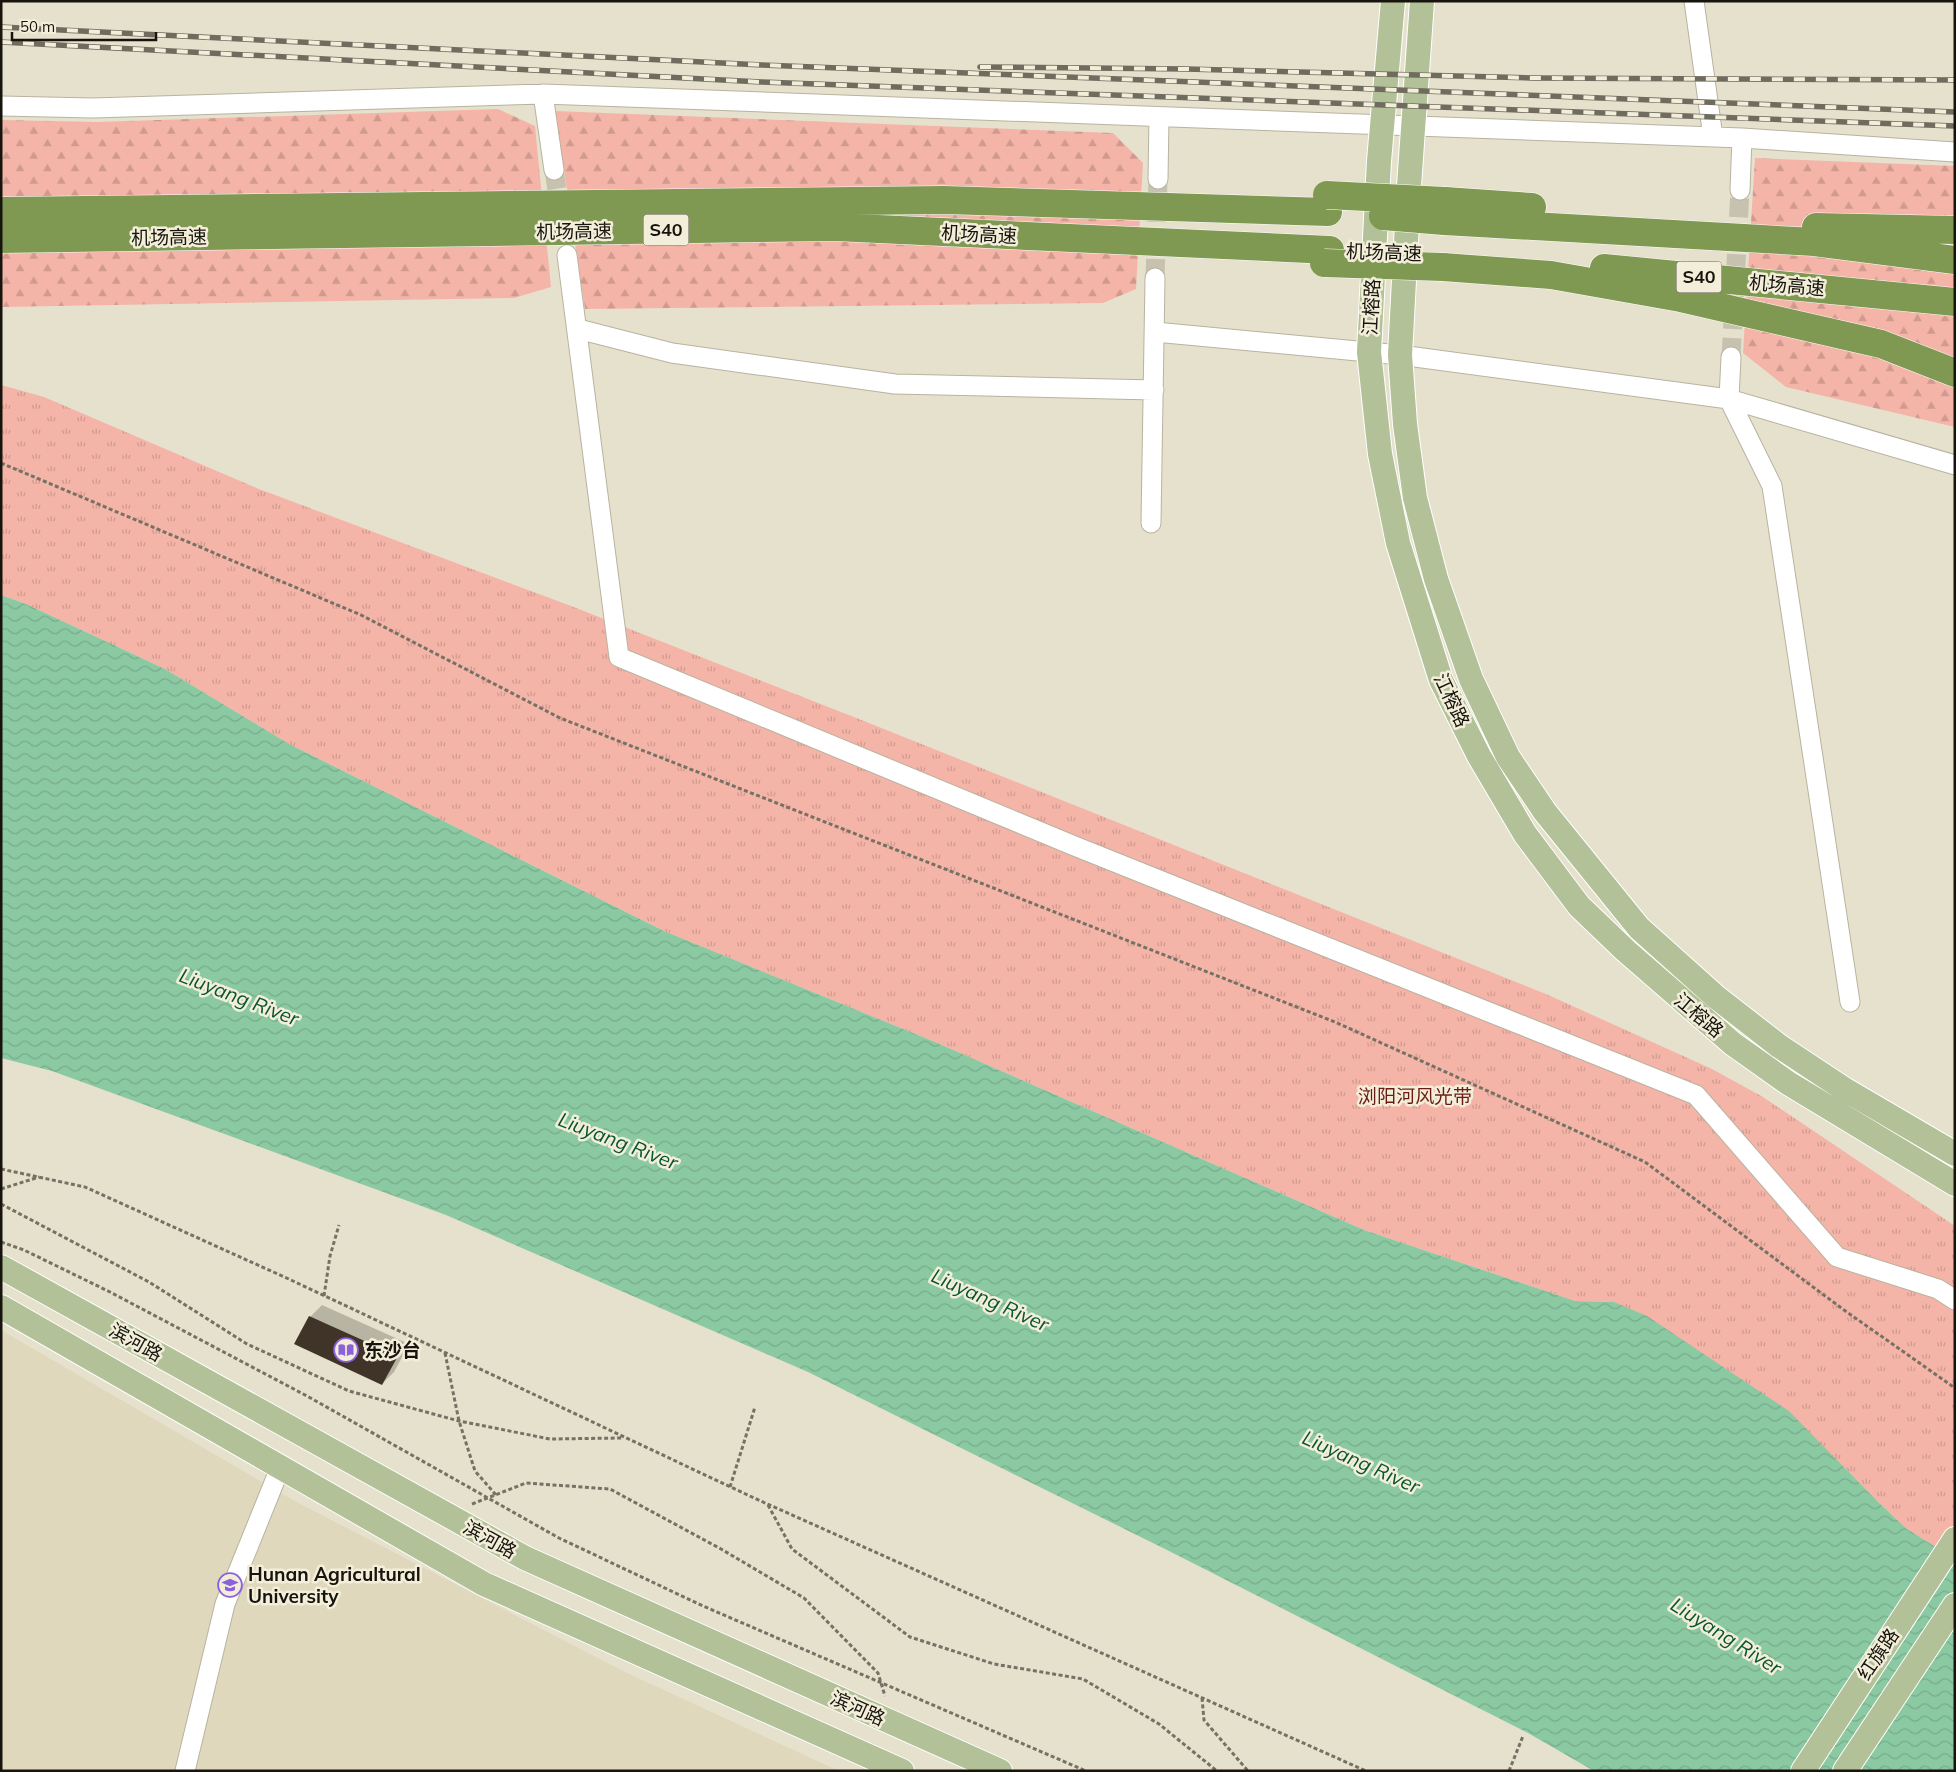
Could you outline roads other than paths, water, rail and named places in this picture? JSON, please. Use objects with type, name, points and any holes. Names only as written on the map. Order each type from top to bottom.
[{"type":"highway","name":"机场高速","points":[[1,211],[944,200],[1189,207],[1328,204],[1445,211],[1814,242],[1955,260]]},
{"type":"highway","points":[[1445,211],[1765,226],[1955,230]]},
{"type":"highway","name":"机场高速","points":[[1,239],[835,227],[1327,256],[1443,260],[1955,302]]},
{"type":"highway","points":[[1443,260],[1551,275],[1681,298],[1881,344],[1955,373]]},
{"type":"main road","name":"江榕路","points":[[1393,1],[1382,125],[1369,352],[1380,454],[1398,542],[1415,602],[1441,680],[1479,756],[1525,834],[1579,906],[1626,951],[1734,1044],[1788,1083],[1955,1184]]},
{"type":"main road","name":"江榕路","points":[[1422,1],[1400,355],[1405,424],[1414,498],[1436,579],[1471,679],[1508,757],[1545,812],[1639,928],[1716,997],[1779,1046],[1836,1084],[1955,1154]]},
{"type":"main road","name":"滨河路","points":[[1,1267],[525,1558],[1000,1771]]},
{"type":"main road","name":"滨河路","points":[[1,1306],[484,1584],[902,1771]]},
{"type":"main road","name":"红旗路","points":[[1803,1771],[1955,1539]]},
{"type":"main road","name":"红旗路","points":[[1845,1771],[1955,1605]]},
{"type":"street","points":[[1694,1],[1713,137]]},
{"type":"street","points":[[543,94],[554,170]]},
{"type":"street","points":[[1,106],[93,108],[543,94],[1742,138],[1955,152]]},
{"type":"street","points":[[1158,179],[1159,117]]},
{"type":"street","points":[[1740,190],[1742,138]]},
{"type":"street","points":[[567,255],[619,657],[1068,843],[1696,1095],[1837,1257],[1938,1290],[1955,1300]]},
{"type":"street","points":[[1151,523],[1156,278]]},
{"type":"street","points":[[578,329],[672,353],[896,384],[1154,390]]},
{"type":"street","points":[[1156,332],[1400,355],[1728,399],[1955,465]]},
{"type":"street","points":[[1731,357],[1728,399],[1772,486],[1850,1002]]},
{"type":"street","points":[[185,1771],[225,1604],[280,1468]]},
{"type":"water","name":"Liuyang River","points":[[1,595],[26,604],[165,669],[289,744],[664,931],[935,1042],[1364,1230],[1575,1301],[1614,1302],[1647,1316],[1789,1411],[1907,1529],[1955,1559],[1955,1771],[1594,1771],[1528,1733],[1169,1551],[808,1372],[446,1215],[52,1071],[1,1058]]},
{"type":"tunnel","points":[[554,170],[561,216]]},
{"type":"tunnel","points":[[1155,278],[1158,179]]},
{"type":"tunnel","points":[[1731,357],[1740,190]]},
{"type":"railway","points":[[1,27],[762,65],[1955,112]]},
{"type":"railway","points":[[1,42],[761,82],[1955,126]]},
{"type":"railway","points":[[980,67],[1186,69],[1532,78],[1955,80]]},
{"type":"place","name":"东沙台","points":[[346,1350]]},
{"type":"place","name":"Hunan Agricultural University","points":[[230,1585]]},
{"type":"park label","name":"浏阳河风光带","points":[[1415,1096]]}]
